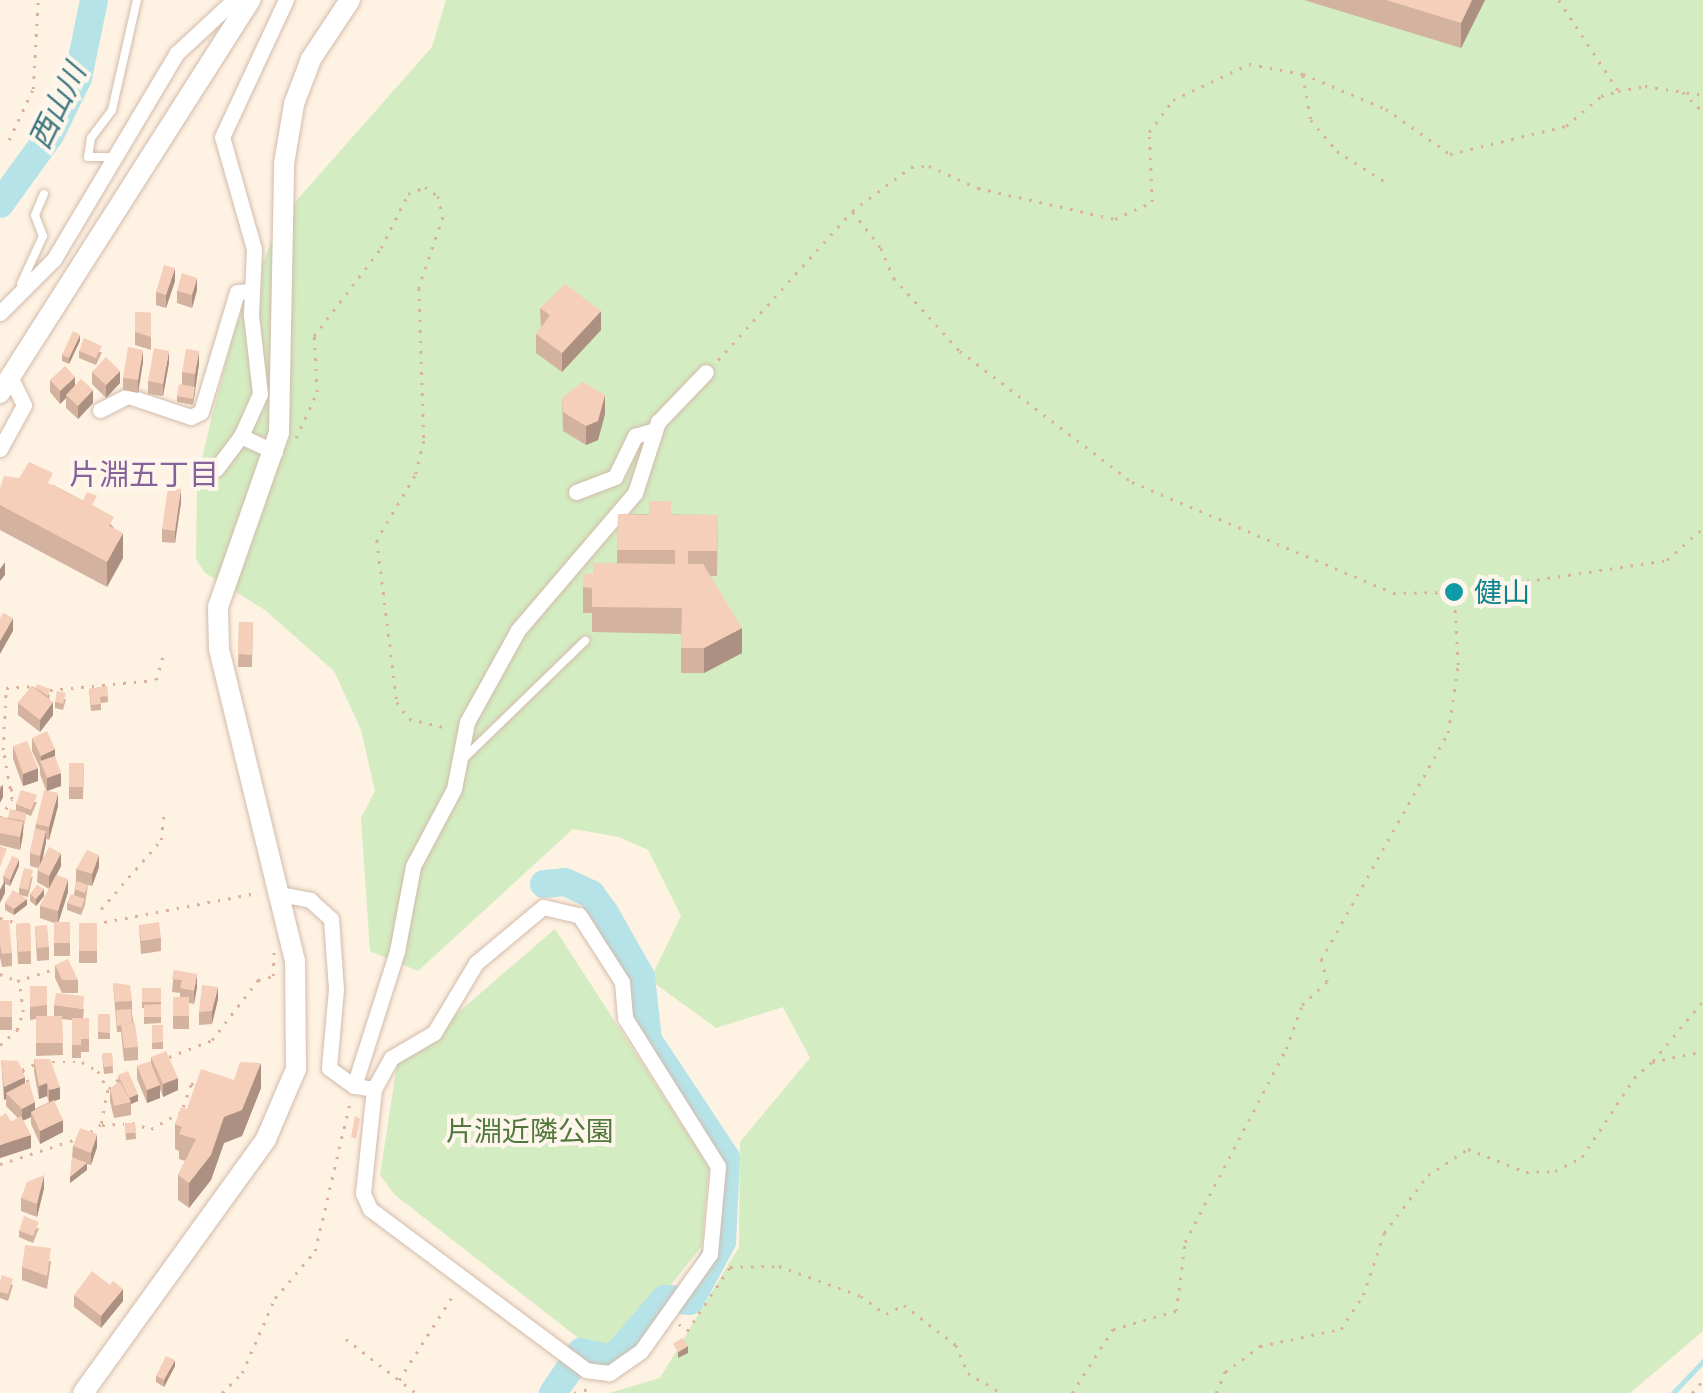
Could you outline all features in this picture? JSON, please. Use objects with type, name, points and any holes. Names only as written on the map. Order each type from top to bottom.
[{"type":"street","points":[[0,313],[54,260],[177,52],[234,0]]},
{"type":"street","points":[[0,449],[24,405],[5,384],[250,0]]},
{"type":"street","points":[[216,469],[241,436],[260,394],[252,291],[254,249],[222,137],[286,0]]},
{"type":"street","points":[[83,1393],[266,1139],[287,1098],[300,1034],[287,927],[219,649],[218,608],[275,452],[284,164],[291,119],[310,59],[350,0]]},
{"type":"street","points":[[100,410],[128,396],[190,417],[201,412],[237,292],[252,291]]},
{"type":"street","points":[[354,1086],[396,951],[413,866],[454,789],[468,722],[518,630],[634,493],[655,430],[706,372]]},
{"type":"street","points":[[576,492],[615,477],[636,436],[655,430]]},
{"type":"street","points":[[241,436],[275,452]]},
{"type":"street","points":[[280,894],[310,900],[331,918],[336,989],[329,1068],[354,1086],[374,1090]]},
{"type":"street","points":[[543,908],[579,915],[622,982],[625,1018],[718,1166],[710,1254],[641,1351],[609,1373],[586,1370],[370,1209],[363,1193],[374,1090],[391,1058],[434,1032],[476,963],[543,908]]},
{"type":"lane","points":[[117,156],[102,162],[88,157],[90,138],[112,110],[137,0]]},
{"type":"lane","points":[[18,292],[43,236],[34,215],[44,194]]},
{"type":"lane","points":[[458,764],[585,641]]},
{"type":"path","points":[[8,140],[32,89],[38,0]]},
{"type":"path","points":[[1559,0],[1618,91]]},
{"type":"path","points":[[706,372],[852,210],[900,174],[928,166],[978,188],[1115,218],[1152,202],[1150,132],[1173,100],[1249,64],[1303,74],[1386,109],[1450,154],[1566,126],[1600,96],[1618,91],[1646,86],[1703,95]]},
{"type":"path","points":[[1303,74],[1311,120],[1337,151],[1386,183]]},
{"type":"path","points":[[1682,91],[1703,112]]},
{"type":"path","points":[[275,452],[286,450],[304,429],[317,392],[312,348],[322,321],[381,248],[408,194],[425,187],[438,196],[443,217],[419,288],[424,441],[416,476],[377,540],[380,578],[398,702],[409,719],[439,730],[468,722]]},
{"type":"path","points":[[852,210],[881,248],[894,278],[960,351],[1132,482],[1394,594],[1454,592],[1666,560],[1703,528]]},
{"type":"path","points":[[1072,1393],[1113,1330],[1176,1311],[1185,1242],[1286,1049],[1302,1005],[1327,982],[1321,960],[1448,734],[1458,666],[1454,592]]},
{"type":"path","points":[[0,818],[12,790],[3,750],[6,688],[75,690],[156,680],[164,654]]},
{"type":"path","points":[[0,787],[28,794]]},
{"type":"path","points":[[102,909],[162,840],[164,810]]},
{"type":"path","points":[[80,926],[257,893]]},
{"type":"path","points":[[0,918],[29,930]]},
{"type":"path","points":[[164,1059],[212,1040],[258,980],[272,976],[274,942],[287,927]]},
{"type":"path","points":[[0,974],[18,980],[50,970]]},
{"type":"path","points":[[0,1045],[17,1030],[23,1012],[18,980]]},
{"type":"path","points":[[1216,1393],[1224,1372],[1260,1346],[1341,1329],[1363,1295],[1384,1233],[1428,1175],[1468,1149],[1526,1172],[1555,1171],[1582,1157],[1634,1078],[1703,1001]]},
{"type":"path","points":[[1652,1062],[1703,1051]]},
{"type":"path","points":[[31,1089],[22,1070],[38,1062],[82,1062],[98,1071],[108,1090],[100,1125]]},
{"type":"path","points":[[108,1090],[134,1071]]},
{"type":"path","points":[[0,1164],[100,1125],[151,1129],[168,1123],[181,1111],[191,1084],[205,1080]]},
{"type":"path","points":[[222,1393],[242,1373],[274,1298],[315,1250],[354,1086]]},
{"type":"path","points":[[668,1316],[687,1330],[730,1267],[779,1266],[861,1296],[886,1314],[904,1305],[956,1345],[968,1374],[1001,1393]]},
{"type":"path","points":[[399,1380],[464,1278]]},
{"type":"path","points":[[346,1339],[416,1393]]},
{"type":"path","points":[[1692,1393],[1703,1380]]},
{"type":"path","points":[[990,1387],[990,1393]]},
{"type":"green space","points":[[446,0],[1703,0],[1703,1331],[1630,1393],[609,1393],[660,1378],[739,1247],[740,1142],[810,1058],[783,1007],[716,1028],[650,980],[681,916],[648,850],[619,837],[573,829],[418,971],[370,951],[361,818],[375,791],[361,730],[334,671],[265,610],[205,573],[196,559],[197,480],[211,420],[235,328],[282,217],[432,47]]},
{"type":"green space","name":"片淵近隣公園","points":[[555,929],[709,1167],[702,1246],[626,1341],[605,1349],[586,1344],[395,1195],[380,1175],[397,1065]]},
{"type":"building","points":[[1386,0],[1472,0],[1461,23]]},
{"type":"building","points":[[164,265],[175,268],[166,295],[156,292]]},
{"type":"building","points":[[182,273],[197,278],[192,295],[177,291]]},
{"type":"building","points":[[565,284],[601,311],[562,353],[536,334],[550,315],[540,308]]},
{"type":"building","points":[[135,312],[151,313],[151,337],[135,332]]},
{"type":"building","points":[[73,331],[80,335],[69,358],[62,355]]},
{"type":"building","points":[[84,338],[102,346],[96,358],[79,351]]},
{"type":"building","points":[[128,347],[143,350],[138,380],[123,378]]},
{"type":"building","points":[[154,348],[169,351],[163,384],[148,381]]},
{"type":"building","points":[[186,349],[199,351],[195,374],[182,372]]},
{"type":"building","points":[[106,357],[120,371],[106,385],[92,372]]},
{"type":"building","points":[[65,366],[75,377],[60,391],[50,380]]},
{"type":"building","points":[[81,379],[93,390],[78,406],[66,395]]},
{"type":"building","points":[[582,382],[605,395],[598,421],[586,426],[563,412],[562,398]]},
{"type":"building","points":[[179,384],[195,387],[193,399],[177,396]]},
{"type":"building","points":[[29,462],[53,473],[48,483],[83,501],[87,492],[97,496],[92,505],[114,517],[109,526],[123,533],[107,562],[0,505],[4,476],[19,478]]},
{"type":"building","points":[[168,487],[181,489],[175,531],[162,529]]},
{"type":"building","points":[[649,501],[671,501],[671,515],[718,515],[717,551],[688,551],[688,564],[703,564],[742,628],[704,648],[681,648],[682,608],[592,607],[592,588],[583,587],[583,574],[593,574],[593,563],[675,564],[675,550],[617,550],[618,514],[649,515]]},
{"type":"building","points":[[3,613],[13,618],[0,641],[0,618]]},
{"type":"building","points":[[239,622],[253,622],[252,655],[238,654]]},
{"type":"building","points":[[37,684],[50,689],[48,696],[36,688]]},
{"type":"building","points":[[32,686],[53,702],[40,720],[18,703]]},
{"type":"building","points":[[107,686],[108,696],[100,697],[101,704],[91,705],[89,689]]},
{"type":"building","points":[[57,691],[66,693],[63,704],[55,702]]},
{"type":"building","points":[[47,731],[55,749],[41,756],[32,738]]},
{"type":"building","points":[[27,741],[38,768],[23,774],[13,746]]},
{"type":"building","points":[[55,756],[61,773],[47,778],[40,761]]},
{"type":"building","points":[[69,763],[84,763],[83,787],[69,787]]},
{"type":"building","points":[[21,790],[37,795],[31,810],[16,804]]},
{"type":"building","points":[[44,790],[58,793],[49,827],[36,824]]},
{"type":"building","points":[[10,809],[26,813],[25,821],[8,818]]},
{"type":"building","points":[[0,817],[23,822],[20,837],[0,833]]},
{"type":"building","points":[[35,828],[46,831],[40,856],[30,853]]},
{"type":"building","points":[[0,846],[7,849],[0,867]]},
{"type":"building","points":[[49,847],[61,853],[49,876],[37,870]]},
{"type":"building","points":[[87,850],[99,855],[92,874],[76,869]]},
{"type":"building","points":[[12,856],[19,859],[10,880],[3,876]]},
{"type":"building","points":[[24,868],[33,870],[28,890],[19,888]]},
{"type":"building","points":[[56,875],[68,879],[58,911],[40,906]]},
{"type":"building","points":[[77,881],[88,885],[85,893],[74,889]]},
{"type":"building","points":[[37,885],[44,889],[36,899],[30,894]]},
{"type":"building","points":[[13,890],[27,899],[14,909],[5,903]]},
{"type":"building","points":[[71,894],[85,899],[81,908],[67,903]]},
{"type":"building","points":[[0,920],[9,920],[12,953],[2,954]]},
{"type":"building","points":[[54,922],[70,922],[70,943],[54,943]]},
{"type":"building","points":[[159,922],[161,938],[141,941],[139,925]]},
{"type":"building","points":[[30,923],[31,951],[18,952],[16,924]]},
{"type":"building","points":[[79,923],[97,923],[97,951],[79,951]]},
{"type":"building","points":[[47,925],[49,947],[37,948],[35,926]]},
{"type":"building","points":[[68,959],[78,980],[62,980],[55,965]]},
{"type":"building","points":[[174,970],[197,974],[194,991],[180,988],[182,980],[172,979]]},
{"type":"building","points":[[113,983],[130,985],[132,1001],[115,1002]]},
{"type":"building","points":[[202,985],[218,987],[212,1011],[199,1012]]},
{"type":"building","points":[[30,986],[47,986],[47,1005],[30,1007]]},
{"type":"building","points":[[142,988],[161,988],[161,1002],[142,1002]]},
{"type":"building","points":[[56,993],[84,996],[83,1009],[54,1005]]},
{"type":"building","points":[[173,997],[189,997],[189,1016],[173,1016]]},
{"type":"building","points":[[0,1001],[12,1001],[12,1017],[0,1017]]},
{"type":"building","points":[[161,1004],[161,1017],[144,1017],[144,1005]]},
{"type":"building","points":[[131,1009],[132,1023],[117,1026],[116,1010]]},
{"type":"building","points":[[98,1014],[110,1014],[110,1033],[98,1032]]},
{"type":"building","points":[[36,1016],[62,1016],[63,1043],[36,1043]]},
{"type":"building","points":[[72,1018],[89,1018],[89,1039],[81,1039],[81,1045],[72,1045]]},
{"type":"building","points":[[135,1023],[138,1047],[124,1048],[121,1024]]},
{"type":"building","points":[[152,1025],[163,1025],[163,1042],[152,1043]]},
{"type":"building","points":[[166,1051],[178,1078],[163,1084],[151,1057]]},
{"type":"building","points":[[112,1053],[113,1066],[104,1067],[102,1054]]},
{"type":"building","points":[[34,1059],[50,1059],[60,1087],[49,1090],[47,1083],[39,1086]]},
{"type":"building","points":[[1,1060],[18,1061],[25,1077],[4,1087]]},
{"type":"building","points":[[150,1061],[160,1085],[147,1090],[137,1066]]},
{"type":"building","points":[[240,1062],[261,1063],[242,1110],[224,1117],[211,1155],[189,1183],[178,1175],[196,1139],[179,1134],[182,1127],[175,1124],[181,1107],[187,1109],[201,1069],[234,1080]]},
{"type":"building","points":[[128,1071],[138,1094],[129,1098],[118,1075]]},
{"type":"building","points":[[29,1081],[35,1102],[22,1109],[6,1093]]},
{"type":"building","points":[[120,1082],[131,1102],[114,1106],[110,1089]]},
{"type":"building","points":[[54,1100],[63,1120],[40,1131],[31,1112]]},
{"type":"building","points":[[6,1113],[11,1122],[21,1116],[31,1135],[0,1145],[0,1117]]},
{"type":"building","points":[[355,1116],[360,1119],[356,1139],[351,1137]]},
{"type":"building","points":[[125,1123],[135,1123],[136,1133],[126,1133]]},
{"type":"building","points":[[80,1128],[97,1134],[91,1153],[73,1146]]},
{"type":"building","points":[[72,1157],[87,1163],[70,1177]]},
{"type":"building","points":[[44,1175],[37,1204],[21,1198],[27,1182]]},
{"type":"building","points":[[24,1216],[39,1222],[33,1236],[19,1231]]},
{"type":"building","points":[[25,1245],[51,1248],[47,1276],[22,1267]]},
{"type":"building","points":[[92,1271],[110,1285],[113,1281],[123,1289],[101,1316],[74,1295]]},
{"type":"building","points":[[2,1275],[13,1279],[8,1294],[0,1292]]},
{"type":"building","points":[[682,1338],[688,1346],[678,1352],[673,1344]]},
{"type":"building","points":[[166,1356],[175,1360],[164,1380],[156,1376]]},
{"type":"waterway","name":"西山川","points":[[0,204],[50,135],[78,78],[94,0]]},
{"type":"waterway","points":[[544,884],[565,882],[591,894],[605,913],[641,977],[648,1040],[726,1158],[722,1242],[690,1301],[665,1299],[613,1359],[581,1352],[553,1393]]},
{"type":"waterway","points":[[1673,1393],[1703,1361]]},
{"type":"place","name":"健山","points":[[1454,592]]},
{"type":"district","name":"片淵五丁目","points":[[144,474]]}]
